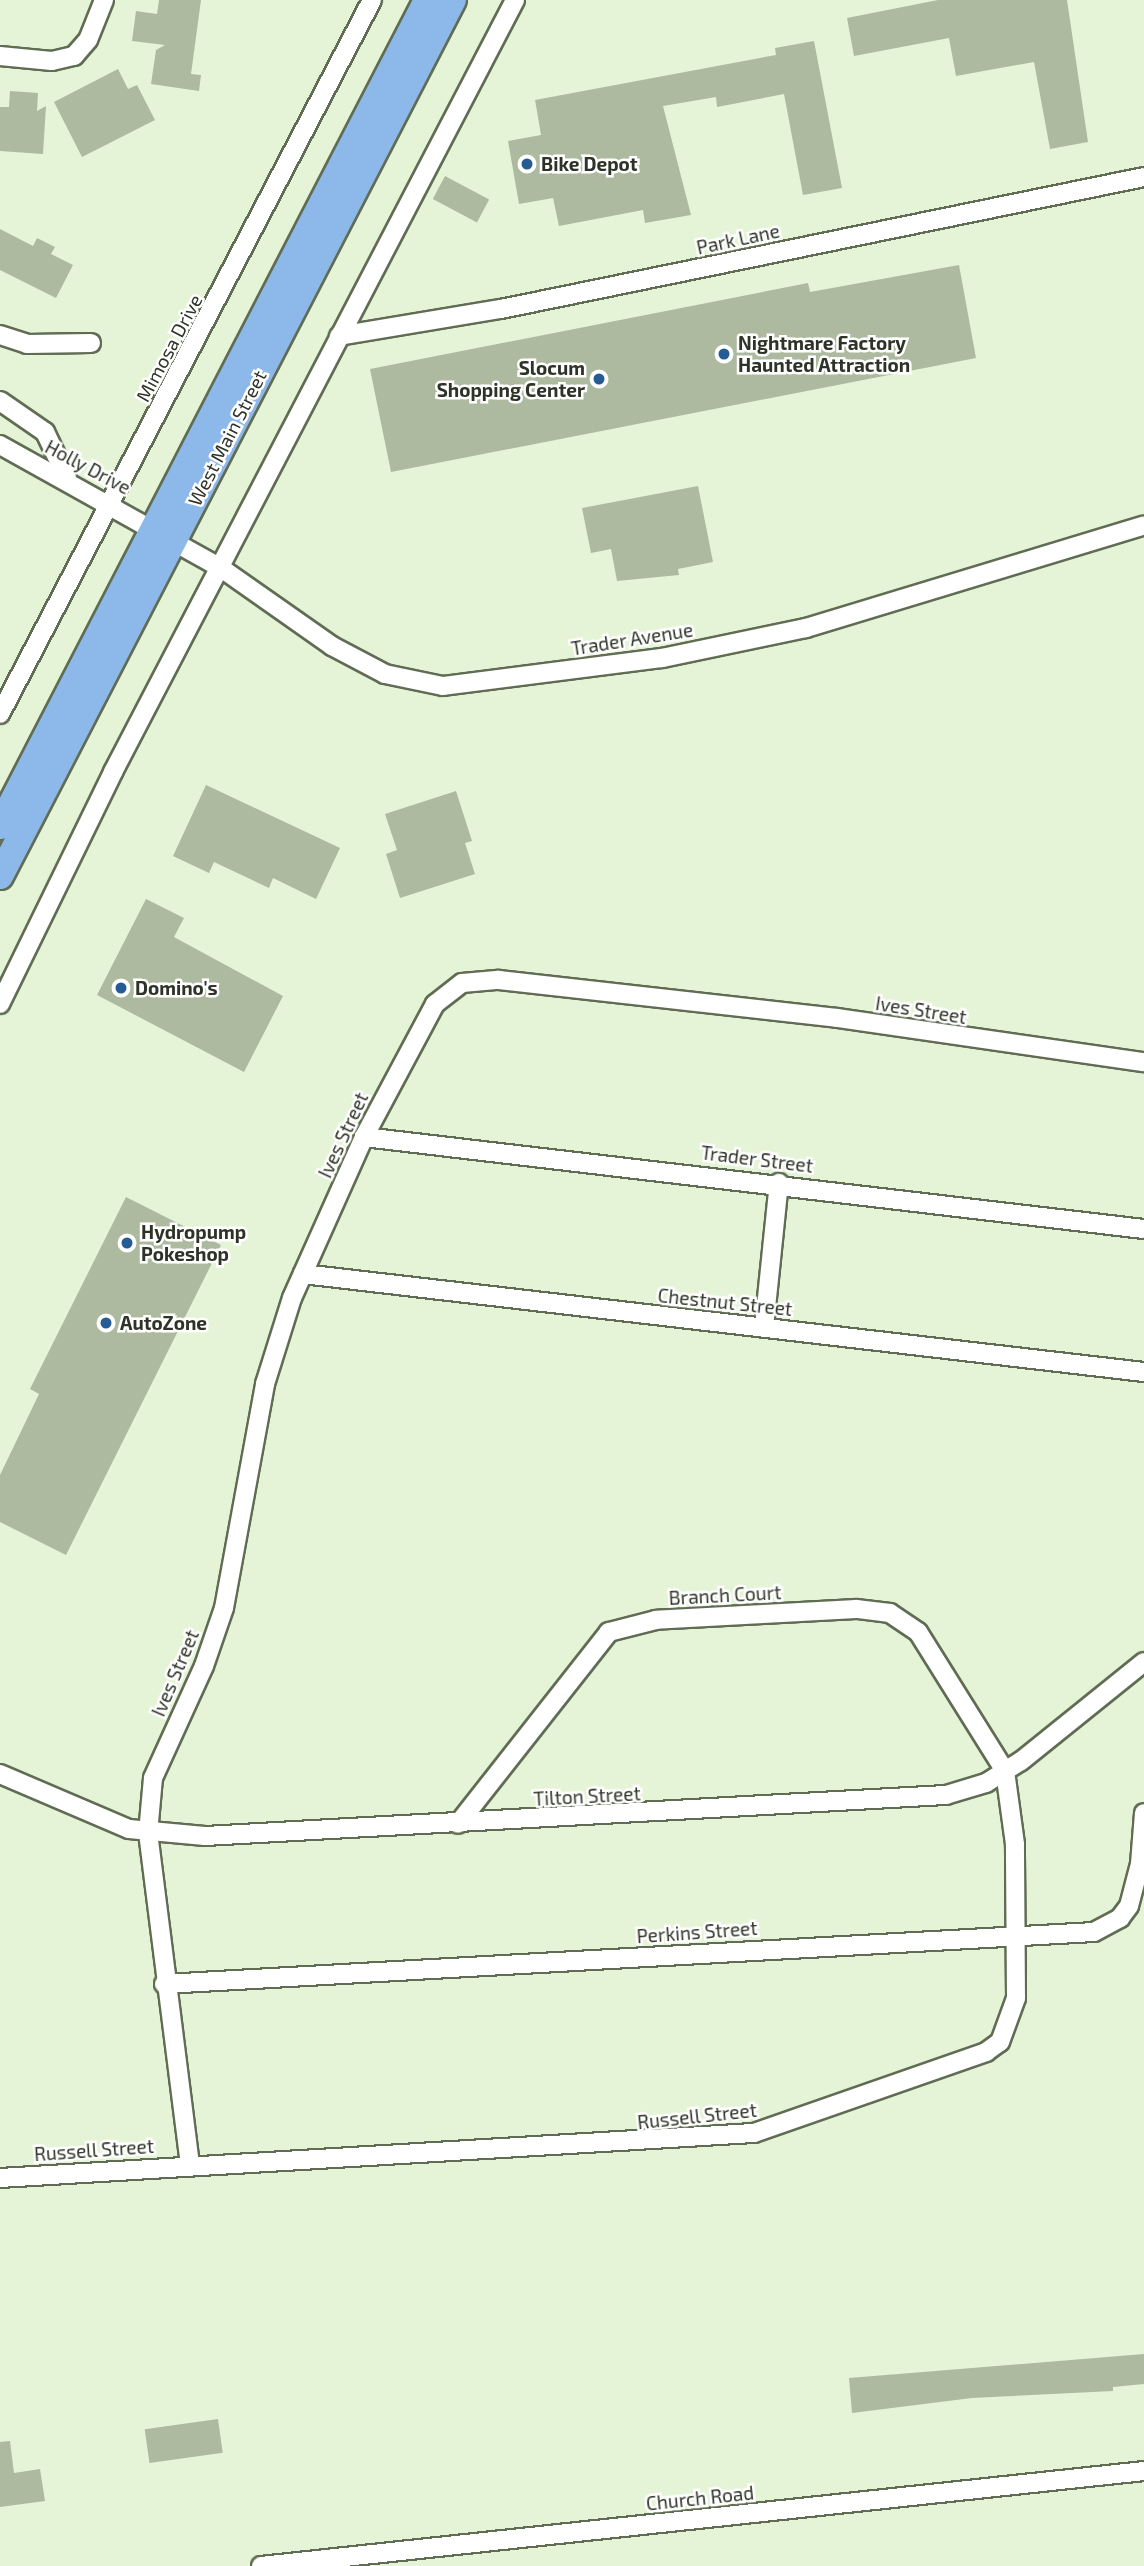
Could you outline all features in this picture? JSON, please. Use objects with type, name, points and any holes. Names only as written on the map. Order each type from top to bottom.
[{"type":"main road","name":"West Main Street","points":[[0,876],[427,0]]},
{"type":"main road","name":"West Main Street","points":[[0,826],[164,535],[453,0]]},
{"type":"street","points":[[0,56],[52,61],[74,56],[88,40],[104,0]]},
{"type":"street","name":"Mimosa Drive","points":[[0,713],[372,0]]},
{"type":"street","points":[[0,1004],[220,568],[514,0]]},
{"type":"street","name":"Park Lane","points":[[339,336],[501,309],[1144,177]]},
{"type":"street","points":[[0,335],[27,344],[91,343]]},
{"type":"street","points":[[0,401],[45,432],[67,478]]},
{"type":"street","name":"Holly Drive","points":[[0,446],[67,478],[164,535]]},
{"type":"street","name":"Trader Avenue","points":[[164,535],[220,568],[332,646],[385,674],[443,687],[662,657],[806,628],[1144,525]]},
{"type":"street","name":"Ives Street","points":[[164,1984],[148,1833],[153,1778],[204,1666],[224,1608],[265,1384],[303,1273],[364,1137],[435,1004],[462,983],[480,980],[745,1006],[1144,1062]]},
{"type":"street","name":"Trader Street","points":[[364,1137],[779,1183],[1144,1229]]},
{"type":"street","points":[[764,1327],[779,1183]]},
{"type":"street","name":"Chestnut Street","points":[[303,1273],[1144,1372]]},
{"type":"street","name":"Branch Court","points":[[458,1824],[599,1639],[622,1626],[656,1620],[856,1609],[890,1613],[918,1632],[1005,1771]]},
{"type":"street","name":"Tilton Street","points":[[0,1774],[87,1814],[148,1833],[205,1836],[946,1795],[1005,1771],[1144,1662]]},
{"type":"street","name":"Russell Street","points":[[0,2178],[190,2165],[702,2139],[803,2120],[1000,2042],[1016,1998],[1013,1936],[1015,1844],[1005,1771]]},
{"type":"street","name":"Perkins Street","points":[[164,1984],[1094,1932],[1120,1918],[1138,1879],[1144,1813]]},
{"type":"street","points":[[164,1984],[190,2165]]},
{"type":"street","name":"Church Road","points":[[261,2566],[1144,2471]]},
{"type":"building","points":[[159,0],[201,0],[191,74],[201,75],[199,91],[151,84],[156,50],[165,45],[132,41],[136,11],[157,14]]},
{"type":"building","points":[[938,0],[1067,0],[1088,142],[1050,149],[1034,62],[956,76],[949,38],[854,56],[847,18]]},
{"type":"building","points":[[814,41],[842,188],[803,195],[784,94],[717,107],[716,97],[663,106],[691,215],[645,223],[643,210],[559,226],[553,198],[519,204],[508,141],[541,135],[535,100],[776,55],[775,48]]},
{"type":"building","points":[[118,69],[128,89],[137,85],[155,120],[82,157],[54,102]]},
{"type":"building","points":[[10,91],[38,93],[37,111],[46,106],[43,154],[0,151],[0,107],[9,107]]},
{"type":"building","points":[[445,176],[489,199],[477,222],[433,199]]},
{"type":"building","points":[[0,229],[33,246],[37,238],[55,247],[51,254],[73,265],[56,298],[0,270]]},
{"type":"building","name":"Slocum Shopping Center","points":[[959,265],[976,358],[391,472],[370,369],[808,283],[810,292]]},
{"type":"building","points":[[698,486],[713,562],[678,569],[679,575],[617,581],[611,549],[591,553],[582,508]]},
{"type":"building","points":[[206,785],[340,848],[316,899],[273,878],[269,888],[214,862],[209,873],[173,856]]},
{"type":"building","points":[[456,791],[472,841],[465,843],[475,874],[400,898],[386,854],[397,850],[385,814]]},
{"type":"building","points":[[146,899],[184,918],[174,937],[283,996],[244,1072],[97,995]]},
{"type":"building","points":[[126,1197],[221,1245],[66,1555],[0,1522],[0,1475],[39,1394],[30,1389]]},
{"type":"building","points":[[1144,2354],[1144,2384],[1113,2387],[1113,2391],[972,2398],[852,2413],[849,2378]]},
{"type":"building","points":[[218,2419],[223,2453],[149,2463],[145,2429]]},
{"type":"building","points":[[10,2441],[14,2473],[40,2469],[45,2501],[0,2507],[0,2442]]},
{"type":"place","name":"Bike Depot","points":[[527,164]]},
{"type":"place","name":"Nightmare Factory Haunted Attraction","points":[[724,354]]},
{"type":"place","name":"Slocum Shopping Center","points":[[599,379]]},
{"type":"place","name":"Domino's","points":[[121,988]]},
{"type":"place","name":"Hydropump Pokeshop","points":[[127,1243]]},
{"type":"place","name":"AutoZone","points":[[106,1323]]}]
